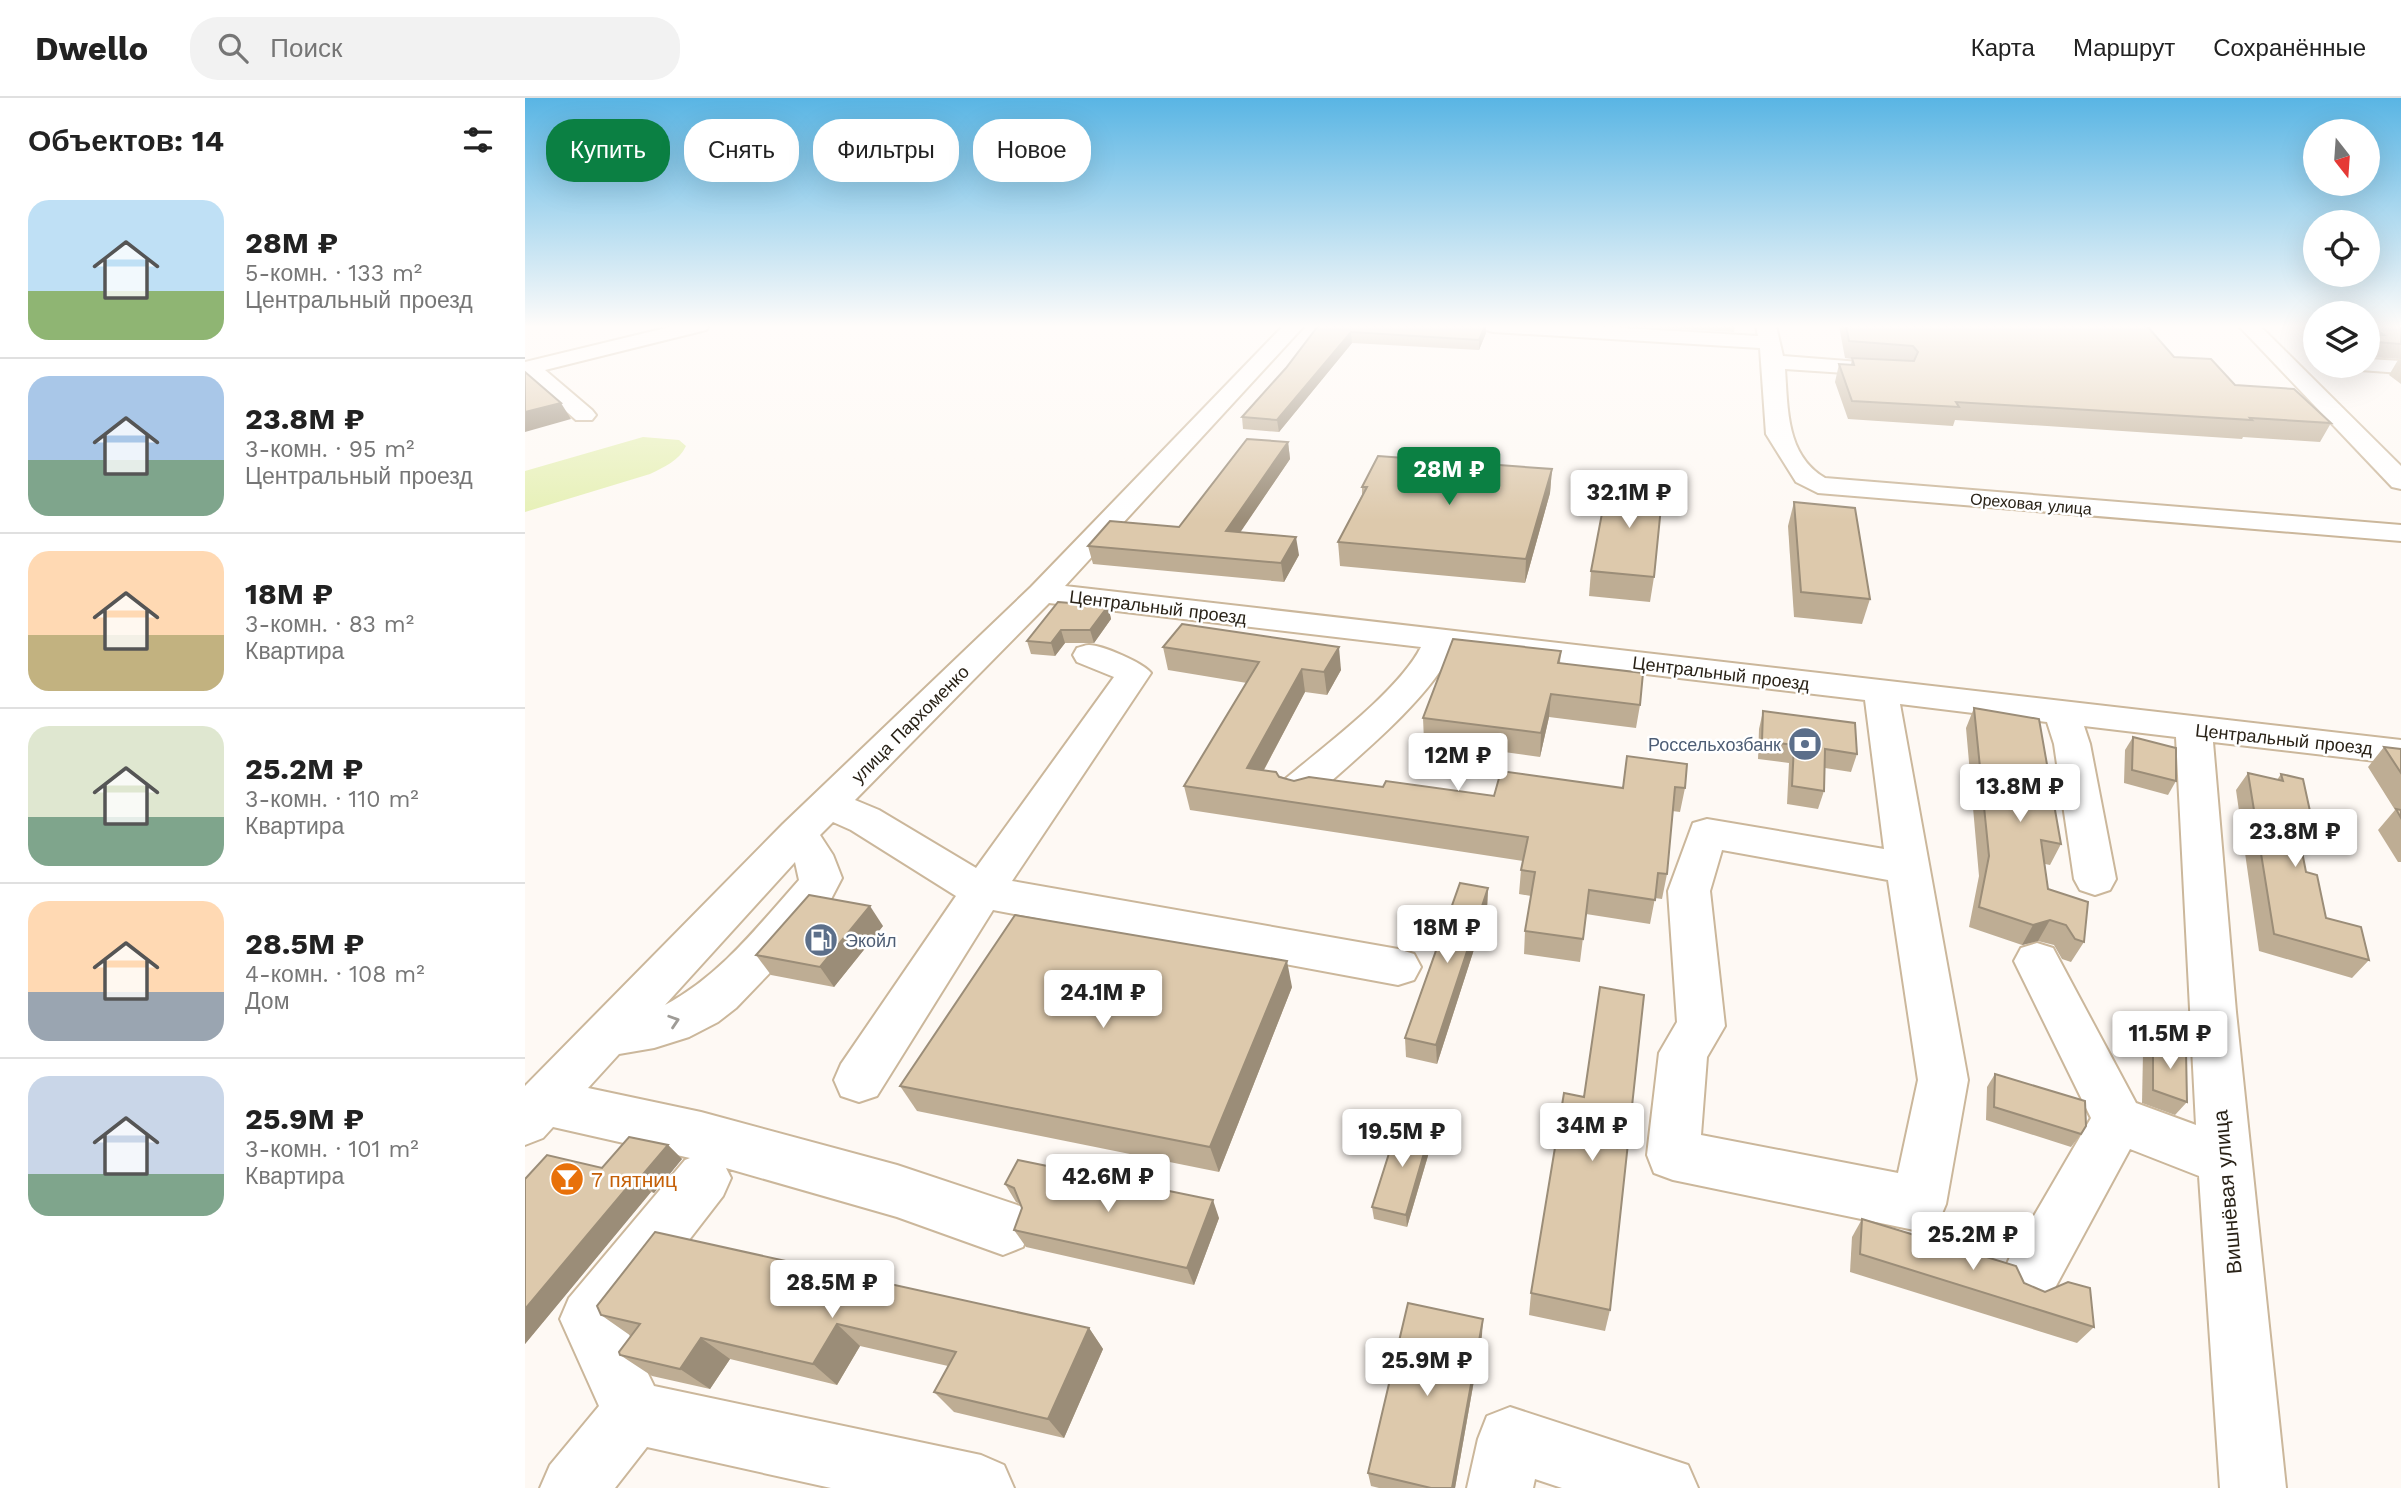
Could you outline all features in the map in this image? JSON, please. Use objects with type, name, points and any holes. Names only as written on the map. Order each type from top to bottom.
[{"type":"street","points":[[555,391],[584,415]]},
{"type":"street","name":"улица Пархоменко","points":[[534,1112],[607,1036],[678,1021],[703,1008],[727,989],[815,890],[821,878],[813,855],[797,834],[1042,593],[1233,391]]},
{"type":"street","name":"Ореховая улица","points":[[1774,391],[1777,434],[1805,477],[1818,485],[2401,533]]},
{"type":"street","points":[[2314,391],[2401,481]]},
{"type":"street","points":[[2359,435],[2391,438]]},
{"type":"street","name":"Центральный проезд","points":[[1042,593],[2401,752]]},
{"type":"street","points":[[1298,789],[1365,730],[1427,668],[1441,640]]},
{"type":"street","points":[[859,1080],[982,892],[1134,673],[1089,655]]},
{"type":"street","points":[[1881,692],[1943,1080],[1919,1204],[1674,1155],[1683,1053],[1701,1026],[1689,891],[1707,833],[1907,868]]},
{"type":"street","points":[[2062,713],[2072,744],[2095,879]]},
{"type":"street","name":"Вишнёвая улица","points":[[2194,729],[2212,1012],[2253,1488]]},
{"type":"street","points":[[828,804],[865,820],[982,892],[1398,967]]},
{"type":"street","points":[[2037,961],[2118,1120],[2225,1161]]},
{"type":"street","points":[[534,1112],[701,1136],[897,1191],[1003,1227]]},
{"type":"street","points":[[2030,1278],[2118,1120]]},
{"type":"street","points":[[634,1413],[590,1319],[704,1178]]},
{"type":"street","points":[[573,1488],[634,1413]]},
{"type":"street","points":[[634,1413],[981,1488]]},
{"type":"street","points":[[1500,1488],[1510,1439],[1665,1488]]},
{"type":"green space","points":[[643,437],[679,440],[686,446],[675,460],[650,474],[525,512],[525,471]]},
{"type":"building","points":[[525,391],[547,391],[561,403],[525,412]]},
{"type":"building","points":[[1265,391],[1301,391],[1277,420],[1242,417]]},
{"type":"building","points":[[1848,391],[2296,391],[2331,423],[1956,402],[1959,407],[1852,401]]},
{"type":"building","points":[[1247,439],[1288,442],[1226,531],[1296,537],[1281,563],[1088,546],[1110,521],[1179,527]]},
{"type":"building","points":[[1378,456],[1552,469],[1526,559],[1338,542],[1367,487],[1362,487]]},
{"type":"building","points":[[1608,482],[1663,487],[1654,577],[1591,571]]},
{"type":"building","points":[[1794,502],[1855,508],[1870,599],[1801,592]]},
{"type":"building","points":[[1058,602],[1108,606],[1090,630],[1061,630],[1051,643],[1027,641]]},
{"type":"building","points":[[1182,624],[1339,647],[1324,672],[1302,669],[1247,768],[1276,772],[1279,777],[1294,781],[1309,777],[1383,787],[1386,781],[1494,796],[1501,771],[1623,788],[1627,756],[1687,764],[1685,788],[1675,787],[1667,874],[1658,873],[1655,900],[1589,890],[1583,939],[1525,931],[1535,872],[1521,870],[1528,837],[1184,786],[1259,662],[1163,647]]},
{"type":"building","points":[[1453,639],[1561,651],[1558,663],[1643,673],[1640,705],[1551,694],[1541,733],[1423,718]]},
{"type":"building","points":[[1974,708],[2039,719],[2061,844],[2041,840],[2048,889],[2088,902],[2084,942],[2075,939],[2066,925],[2050,920],[2033,925],[1979,907],[1989,856]]},
{"type":"building","points":[[1763,711],[1855,723],[1857,754],[1825,749],[1824,791],[1792,786],[1794,745],[1762,741]]},
{"type":"building","points":[[2133,737],[2176,748],[2176,781],[2132,770]]},
{"type":"building","points":[[2384,747],[2401,749],[2401,773]]},
{"type":"building","points":[[2248,773],[2283,781],[2281,774],[2303,779],[2313,825],[2296,821],[2306,872],[2317,875],[2326,918],[2361,927],[2369,960],[2274,934]]},
{"type":"building","points":[[1460,883],[1488,888],[1436,1045],[1405,1038]]},
{"type":"building","points":[[809,895],[870,906],[820,967],[756,955]]},
{"type":"building","points":[[1015,915],[1287,961],[1210,1147],[900,1086]]},
{"type":"building","points":[[1600,987],[1644,995],[1610,1310],[1531,1293],[1564,1093],[1584,1097]]},
{"type":"building","points":[[2153,1040],[2186,1051],[2187,1102],[2153,1090]]},
{"type":"building","points":[[1995,1074],[2085,1101],[2086,1126],[2081,1134],[1994,1107]]},
{"type":"building","points":[[1399,1122],[1431,1129],[1406,1215],[1372,1207]]},
{"type":"building","points":[[629,1137],[668,1145],[639,1179],[635,1178],[525,1309],[525,1179],[547,1155],[602,1168]]},
{"type":"building","points":[[1018,1160],[1213,1200],[1187,1268],[1014,1230],[1022,1208],[1014,1188],[1005,1184]]},
{"type":"building","points":[[1862,1219],[2016,1266],[2024,1283],[2045,1292],[2068,1282],[2090,1288],[2094,1327],[1860,1254]]},
{"type":"building","points":[[655,1232],[1089,1328],[1048,1419],[934,1392],[956,1352],[837,1324],[813,1364],[701,1338],[680,1369],[620,1355],[619,1352],[640,1324],[601,1315],[597,1306]]},
{"type":"building","points":[[1408,1303],[1483,1319],[1452,1488],[1431,1488],[1368,1473]]},
{"type":"place","name":"Россельхозбанк","points":[[1805,744]]},
{"type":"place","name":"Экойл","points":[[821,940]]},
{"type":"place","name":"7 пятниц","points":[[567,1179]]}]
